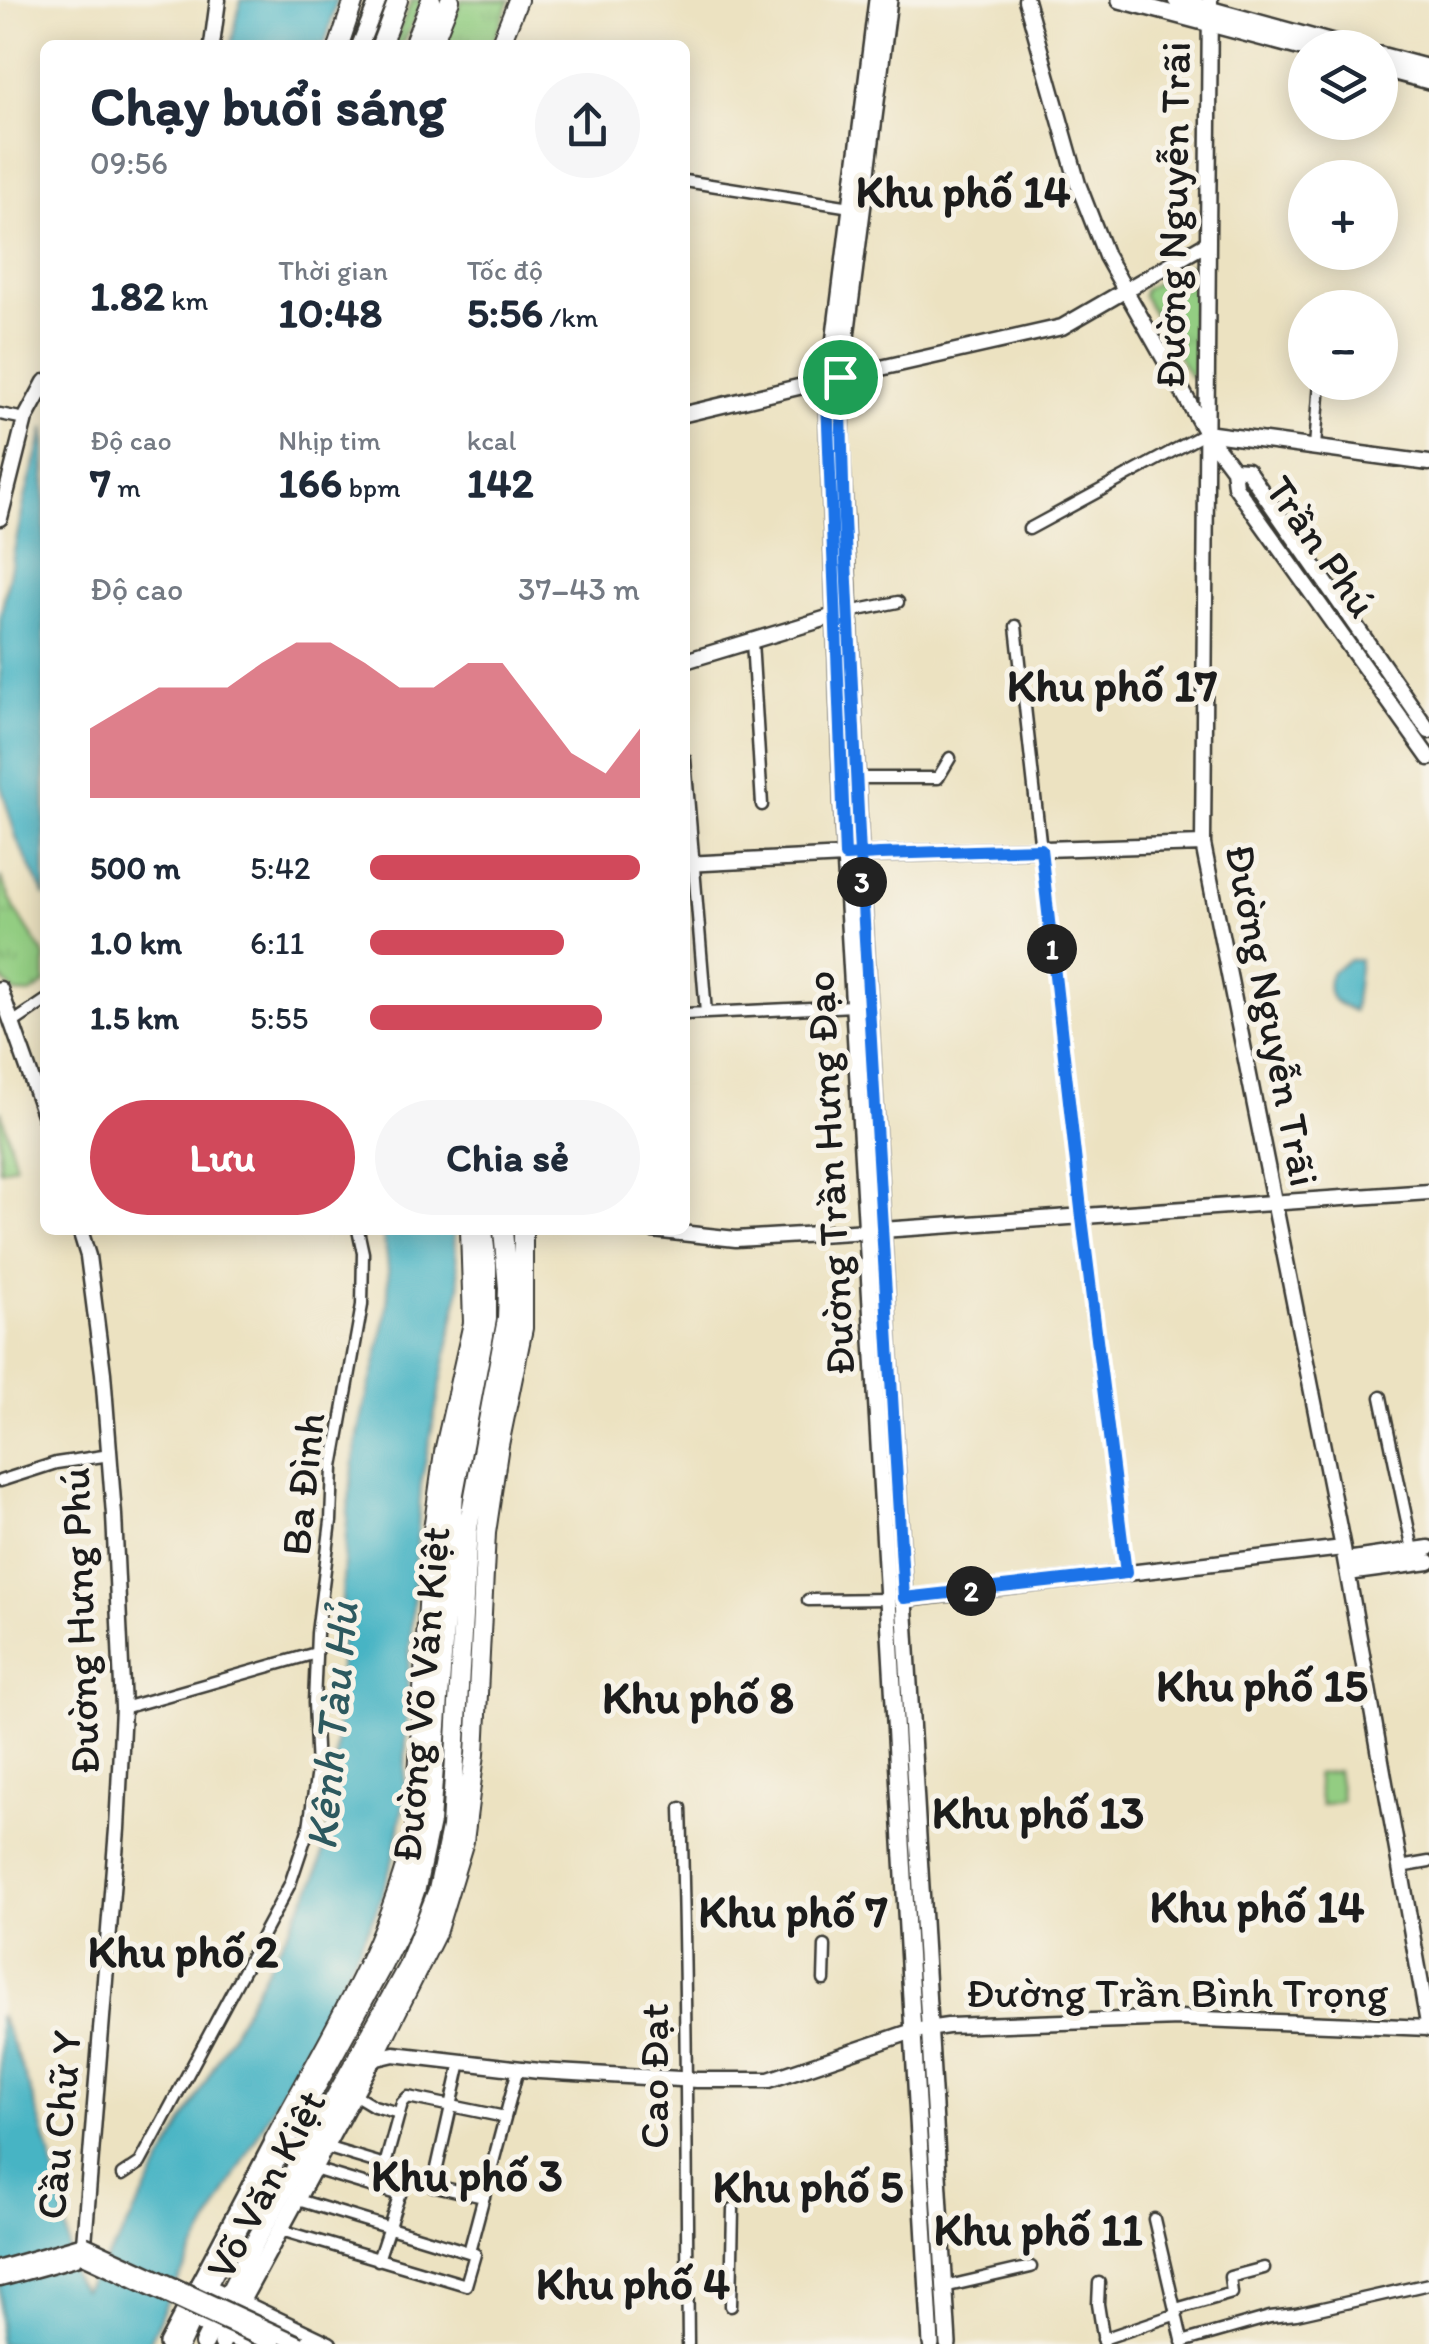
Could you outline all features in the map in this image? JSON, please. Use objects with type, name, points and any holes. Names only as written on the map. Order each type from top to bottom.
[{"type":"highway","points":[[341,40],[354,0]]},
{"type":"highway","points":[[383,40],[398,0]]},
{"type":"highway","points":[[415,40],[431,0]]},
{"type":"highway","points":[[434,40],[450,0]]},
{"type":"highway","points":[[502,40],[518,0]]},
{"type":"highway","name":"Đường Võ Văn Kiệt","points":[[274,2140],[374,1952],[416,1828],[432,1537],[444,1452],[473,1322],[470,1235]]},
{"type":"highway","name":"Đường Võ Văn Kiệt","points":[[316,2090],[394,1943],[424,1856],[434,1788],[454,1494],[486,1319],[484,1235]]},
{"type":"highway","name":"Đường Võ Văn Kiệt","points":[[234,2299],[407,1968],[442,1875],[452,1810],[468,1528],[507,1319],[503,1235]]},
{"type":"highway","name":"Đường Võ Văn Kiệt","points":[[373,2059],[389,2046],[436,1933],[464,1841],[475,1754],[486,1533],[523,1328],[523,1235]]},
{"type":"highway","name":"Võ Văn Kiệt","points":[[180,2344],[185,2317],[202,2283],[316,2090]]},
{"type":"highway","name":"Võ Văn Kiệt","points":[[215,2337],[234,2299]]},
{"type":"main road","points":[[213,40],[218,0]]},
{"type":"main road","points":[[362,40],[378,0]]},
{"type":"main road","name":"Đường Trần Hưng Đạo","points":[[878,0],[834,379],[853,856],[928,2146],[931,2344]]},
{"type":"main road","name":"Đường Trần Hưng Đạo","points":[[856,208],[889,0]]},
{"type":"main road","name":"Trần Phú","points":[[1026,0],[1078,184],[1124,292],[1206,434],[1233,469],[1235,486],[1393,694],[1429,731]]},
{"type":"main road","points":[[1120,0],[1210,11],[1288,42]]},
{"type":"main road","points":[[1176,0],[1288,31]]},
{"type":"main road","name":"Đường Nguyễn Trãi","points":[[1210,11],[1202,844],[1346,1560],[1400,1867],[1422,1949],[1429,2028]]},
{"type":"main road","points":[[1398,64],[1429,68]]},
{"type":"main road","points":[[1398,69],[1429,81]]},
{"type":"main road","points":[[690,413],[1062,326],[1207,242]]},
{"type":"main road","points":[[0,518],[25,419],[40,391]]},
{"type":"main road","points":[[1206,434],[1429,463]]},
{"type":"main road","points":[[690,659],[842,614]]},
{"type":"main road","name":"Đường Trần Hưng Đạo","points":[[842,614],[856,778],[853,856]]},
{"type":"main road","name":"Trần Phú","points":[[1393,694],[1429,758]]},
{"type":"main road","points":[[690,864],[1202,844]]},
{"type":"main road","points":[[0,988],[40,1101]]},
{"type":"main road","points":[[690,1234],[736,1238],[1429,1192]]},
{"type":"main road","name":"Đường Hưng Phú","points":[[81,1235],[89,1269],[110,1455],[123,1708],[122,1769],[103,2011]]},
{"type":"main road","points":[[1346,1560],[1429,1548]]},
{"type":"main road","points":[[897,1599],[1126,1573],[1346,1560],[1429,1562]]},
{"type":"main road","name":"Cầu Chữ Y","points":[[83,2250],[103,2011]]},
{"type":"main road","name":"Đường Trần Bình Trọng","points":[[389,2046],[460,2062],[518,2069],[685,2080],[778,2079],[921,2029],[1179,2018],[1429,2028]]},
{"type":"main road","name":"Võ Văn Kiệt","points":[[234,2299],[281,2230],[373,2059]]},
{"type":"main road","name":"Võ Văn Kiệt","points":[[202,2283],[274,2140]]},
{"type":"main road","name":"Đường Trần Hưng Đạo","points":[[928,2146],[948,2344]]},
{"type":"main road","name":"Cầu Chữ Y","points":[[0,2268],[83,2250],[302,2338]]},
{"type":"main road","name":"Cầu Chữ Y","points":[[0,2280],[83,2250],[273,2344]]},
{"type":"main road","points":[[202,2283],[302,2338],[330,2344]]},
{"type":"main road","points":[[185,2317],[215,2337],[246,2344]]},
{"type":"main road","name":"Võ Văn Kiệt","points":[[167,2344],[185,2317]]},
{"type":"street","points":[[690,183],[856,208]]},
{"type":"street","points":[[1315,447],[1319,400]]},
{"type":"street","points":[[0,414],[25,419]]},
{"type":"street","points":[[1029,529],[1206,434]]},
{"type":"street","points":[[842,614],[898,602]]},
{"type":"street","points":[[1016,626],[1126,1573]]},
{"type":"street","points":[[752,641],[762,806]]},
{"type":"street","points":[[856,778],[938,778],[950,758]]},
{"type":"street","points":[[690,873],[706,1013]]},
{"type":"street","points":[[14,1022],[40,1006]]},
{"type":"street","points":[[690,1014],[862,1006]]},
{"type":"street","name":"Ba Đình","points":[[122,2175],[140,2162],[290,1884],[309,1827],[315,1792],[316,1652],[333,1467],[362,1305],[363,1253],[359,1235]]},
{"type":"street","points":[[1380,1396],[1413,1550]]},
{"type":"street","points":[[0,1481],[56,1462],[110,1455]]},
{"type":"street","points":[[808,1600],[897,1599]]},
{"type":"street","points":[[123,1708],[316,1652]]},
{"type":"street","name":"Cao Đạt","points":[[682,1808],[688,2344]]},
{"type":"street","points":[[1400,1867],[1429,1862]]},
{"type":"street","points":[[824,1980],[825,1946]]},
{"type":"street","points":[[433,2186],[460,2062]]},
{"type":"street","points":[[281,2230],[466,2284],[518,2069]]},
{"type":"street","points":[[354,2094],[374,2106],[400,2113]]},
{"type":"street","points":[[385,2165],[402,2103],[408,2097],[505,2117]]},
{"type":"street","points":[[326,2147],[385,2165],[400,2178],[484,2198]]},
{"type":"street","points":[[314,2169],[400,2194]]},
{"type":"street","points":[[378,2260],[400,2194],[400,2178]]},
{"type":"street","points":[[298,2200],[472,2253]]},
{"type":"street","points":[[731,2306],[733,2209]]},
{"type":"street","points":[[1154,2219],[1182,2343],[1270,2317],[1429,2284]]},
{"type":"street","points":[[944,2286],[1030,2267]]},
{"type":"street","points":[[1098,2283],[1104,2342],[1232,2292],[1230,2277],[1264,2268]]},
{"type":"green space","points":[[412,0],[422,0],[405,40],[395,40]]},
{"type":"green space","points":[[461,0],[510,0],[494,40],[446,40]]},
{"type":"green space","points":[[1189,264],[1194,266],[1194,376],[1190,377],[1143,295],[1145,289]]},
{"type":"green space","points":[[0,876],[40,948],[40,987],[30,994],[15,993],[0,977]]},
{"type":"green space","points":[[0,1112],[16,1165],[0,1170]]},
{"type":"green space","points":[[1337,1771],[1342,1801],[1321,1805],[1316,1774]]},
{"type":"water","points":[[241,0],[337,0],[326,40],[232,40]]},
{"type":"water","points":[[40,445],[40,886],[17,840],[0,783],[0,618]]},
{"type":"water","points":[[1350,960],[1360,960],[1354,1011],[1335,1001],[1328,986],[1332,971]]},
{"type":"water","name":"Kênh Tàu Hủ","points":[[382,1235],[454,1235],[460,1287],[421,1484],[404,1801],[394,1857],[377,1909],[169,2297],[149,2344],[0,2344],[0,2015],[41,2122],[62,2204],[72,2271],[83,2290],[119,2241],[316,1878],[333,1788],[351,1485],[362,1416],[384,1324],[387,1254]]},
{"type":"district","name":"Khu phố 14","points":[[963,191]]},
{"type":"district","name":"Khu phố 17","points":[[1112,685]]},
{"type":"district","name":"Khu phố 15","points":[[1262,1685]]},
{"type":"district","name":"Khu phố 8","points":[[698,1697]]},
{"type":"district","name":"Khu phố 13","points":[[1038,1812]]},
{"type":"district","name":"Khu phố 14","points":[[1257,1906]]},
{"type":"district","name":"Khu phố 7","points":[[793,1911]]},
{"type":"district","name":"Khu phố 2","points":[[183,1951]]},
{"type":"district","name":"Khu phố 3","points":[[467,2175]]},
{"type":"district","name":"Khu phố 5","points":[[808,2186]]},
{"type":"district","name":"Khu phố 11","points":[[1038,2229]]},
{"type":"district","name":"Khu phố 4","points":[[633,2283]]},
{"type":"route","points":[[840,377],[828,380],[827,399],[845,856],[860,855],[880,854],[1041,849],[1126,1573],[904,1598],[860,855],[840,377]]}]
